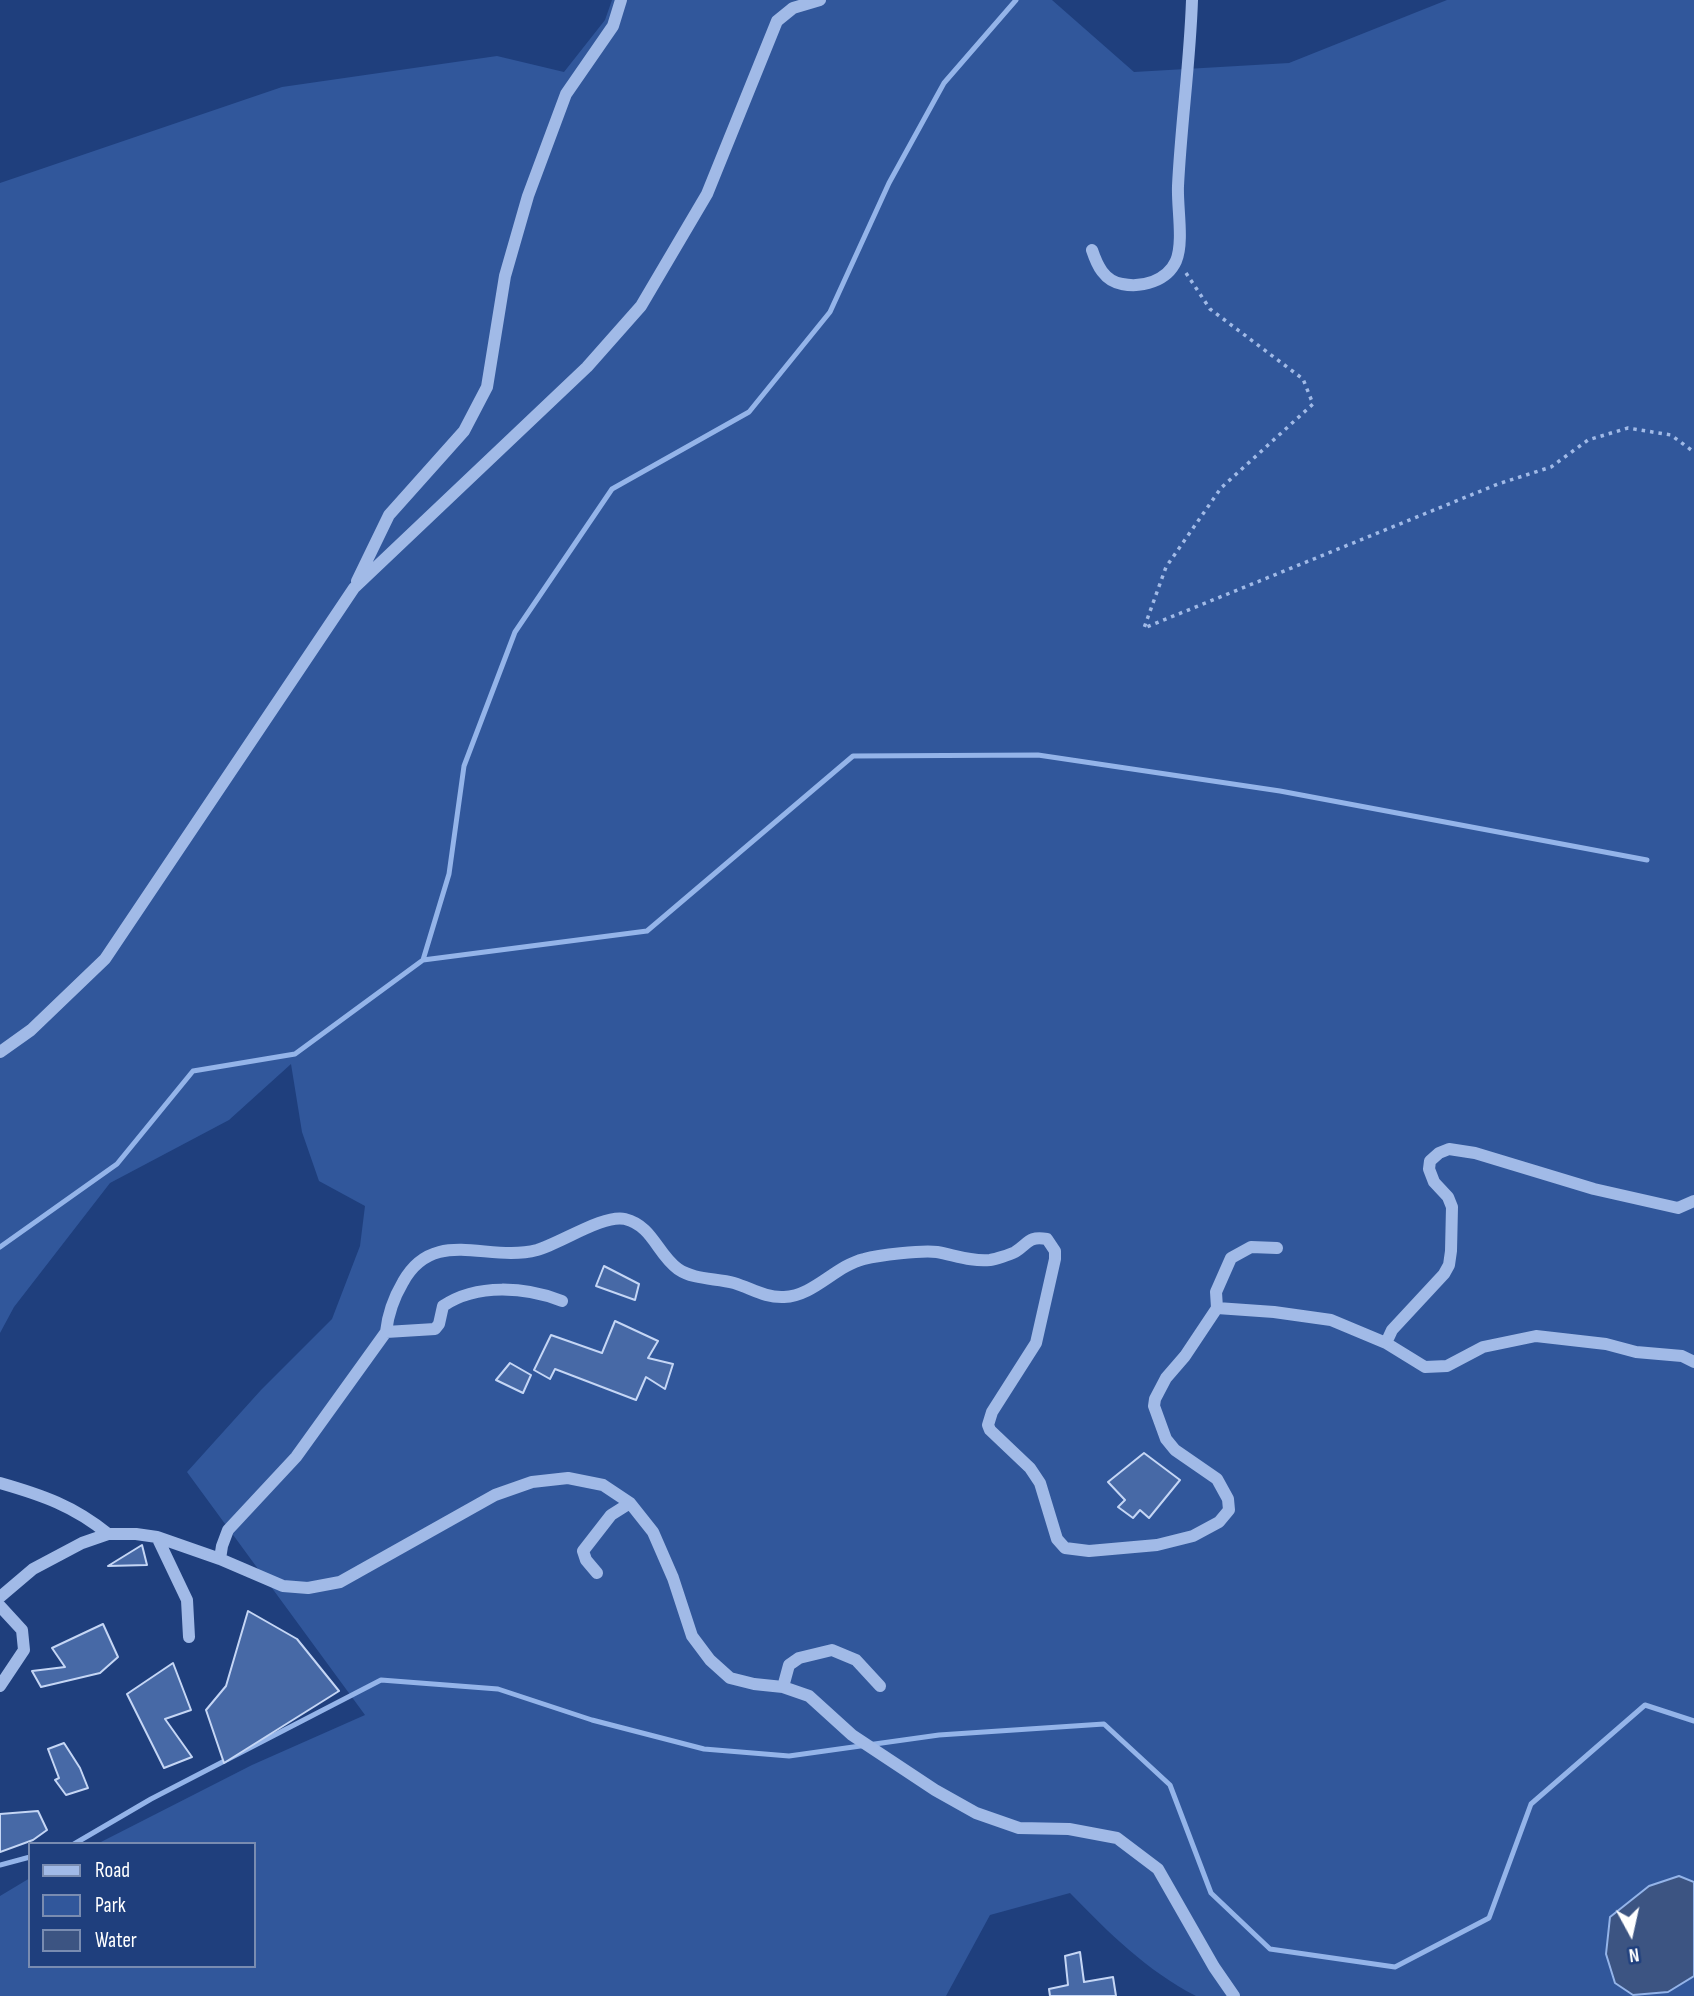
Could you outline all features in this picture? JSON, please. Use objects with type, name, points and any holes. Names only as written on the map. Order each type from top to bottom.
[{"type":"street","points":[[0,1052],[31,1030],[105,959],[354,588],[389,515],[464,431],[487,387],[505,276],[528,196],[566,94],[614,26],[621,0]]},
{"type":"street","points":[[354,588],[587,367],[640,306],[707,194],[777,21],[793,8],[820,0]]},
{"type":"street","points":[[1092,250],[1105,276],[1112,282],[1124,285],[1142,285],[1159,280],[1169,272],[1177,259],[1178,187],[1192,0]]},
{"type":"street","points":[[1386,1343],[1392,1330],[1444,1274],[1449,1265],[1452,1208],[1448,1197],[1434,1182],[1429,1168],[1430,1161],[1438,1153],[1449,1149],[1475,1153],[1594,1189],[1678,1208],[1694,1201]]},
{"type":"street","points":[[220,1559],[228,1530],[296,1457],[386,1332],[388,1314],[400,1287],[416,1264],[429,1255],[449,1249],[493,1253],[534,1251],[603,1220],[618,1218],[649,1232],[675,1267],[685,1273],[730,1282],[775,1298],[793,1297],[840,1269],[863,1259],[934,1251],[965,1259],[989,1260],[1015,1252],[1023,1244],[1036,1238],[1047,1239],[1055,1251],[1055,1259],[1036,1343],[997,1403],[988,1425],[995,1436],[1030,1468],[1040,1483],[1055,1532],[1061,1545],[1066,1548],[1088,1551],[1157,1545],[1193,1536],[1219,1522],[1227,1514],[1228,1499],[1217,1479],[1175,1450],[1166,1439],[1154,1406],[1155,1399],[1166,1378],[1185,1356],[1217,1308],[1216,1292],[1231,1258],[1251,1247],[1277,1248]]},
{"type":"street","points":[[386,1332],[435,1329],[439,1324],[443,1306],[470,1294],[499,1290],[538,1292],[562,1301]]},
{"type":"street","points":[[1217,1308],[1331,1320],[1386,1343],[1425,1367],[1447,1366],[1483,1347],[1536,1336],[1605,1344],[1636,1352],[1682,1356],[1694,1362]]},
{"type":"street","points":[[0,1597],[33,1569],[82,1543],[108,1534],[157,1537],[220,1559],[283,1587],[308,1588],[340,1582],[495,1495],[532,1482],[568,1478],[603,1485],[630,1503],[653,1532],[673,1578],[692,1636],[710,1660],[730,1678],[783,1687],[809,1696],[852,1735],[935,1790],[976,1813],[1019,1828],[1069,1829],[1117,1838],[1158,1869],[1214,1967],[1234,1996]]},
{"type":"street","points":[[0,1483],[44,1496],[85,1515],[108,1534]]},
{"type":"street","points":[[597,1573],[586,1560],[583,1551],[611,1515],[630,1503]]},
{"type":"street","points":[[157,1537],[187,1600],[189,1637]]},
{"type":"street","points":[[0,1606],[22,1630],[24,1650],[0,1686]]},
{"type":"street","points":[[783,1687],[789,1665],[799,1658],[832,1650],[856,1660],[880,1686]]},
{"type":"path","points":[[1177,259],[1210,309],[1303,379],[1313,404],[1221,488],[1166,567],[1144,628],[1498,484],[1550,467],[1588,440],[1628,428],[1671,435],[1694,452]]},
{"type":"green space","points":[[612,0],[1052,0],[1134,72],[1289,63],[1447,0],[1694,0],[1694,1996],[1196,1996],[1145,1963],[1070,1893],[990,1915],[946,1996],[0,1996],[0,1896],[28,1879],[28,1968],[256,1968],[256,1842],[101,1842],[252,1765],[365,1715],[187,1472],[261,1390],[332,1319],[360,1246],[365,1206],[319,1181],[302,1132],[291,1064],[229,1120],[110,1183],[14,1307],[0,1333],[0,183],[282,87],[497,56],[564,72],[605,20]]},
{"type":"water","points":[[1679,1876],[1694,1882],[1694,1976],[1668,1992],[1633,1995],[1615,1983],[1606,1954],[1610,1917],[1649,1886]]},
{"type":"building","points":[[604,1266],[639,1284],[635,1300],[596,1286]]},
{"type":"building","points":[[615,1321],[658,1341],[648,1358],[673,1364],[665,1389],[646,1377],[636,1400],[555,1369],[550,1379],[534,1370],[551,1335],[602,1353]]},
{"type":"building","points":[[510,1363],[531,1375],[523,1393],[496,1380]]},
{"type":"building","points":[[1144,1453],[1180,1480],[1149,1518],[1140,1510],[1133,1518],[1118,1507],[1125,1500],[1108,1482]]},
{"type":"building","points":[[142,1545],[147,1565],[108,1566]]},
{"type":"building","points":[[248,1611],[297,1639],[339,1691],[224,1763],[206,1710],[226,1686]]},
{"type":"building","points":[[103,1624],[118,1657],[100,1673],[41,1687],[32,1671],[65,1667],[52,1648]]},
{"type":"building","points":[[173,1663],[191,1710],[165,1719],[192,1757],[164,1768],[127,1694]]},
{"type":"building","points":[[64,1743],[80,1768],[88,1788],[66,1795],[55,1780],[59,1778],[48,1749]]},
{"type":"building","points":[[38,1811],[47,1830],[33,1840],[0,1852],[0,1814]]},
{"type":"building","points":[[1080,1952],[1084,1982],[1113,1977],[1116,1996],[1050,1996],[1049,1989],[1068,1985],[1065,1956]]},
{"type":"waterway","points":[[0,1247],[117,1164],[193,1071],[295,1054],[423,960],[449,874],[464,766],[515,632],[612,489],[749,412],[830,312],[889,183],[944,83],[1016,0]]},
{"type":"waterway","points":[[423,960],[647,931],[853,756],[1038,755],[1280,791],[1647,860]]},
{"type":"waterway","points":[[77,1842],[151,1799],[381,1680],[498,1689],[592,1720],[704,1749],[789,1756],[939,1735],[1104,1724],[1170,1785],[1211,1893],[1270,1949],[1395,1967],[1489,1918],[1531,1804],[1645,1705],[1694,1721]]},
{"type":"waterway","points":[[0,1865],[28,1858]]}]
